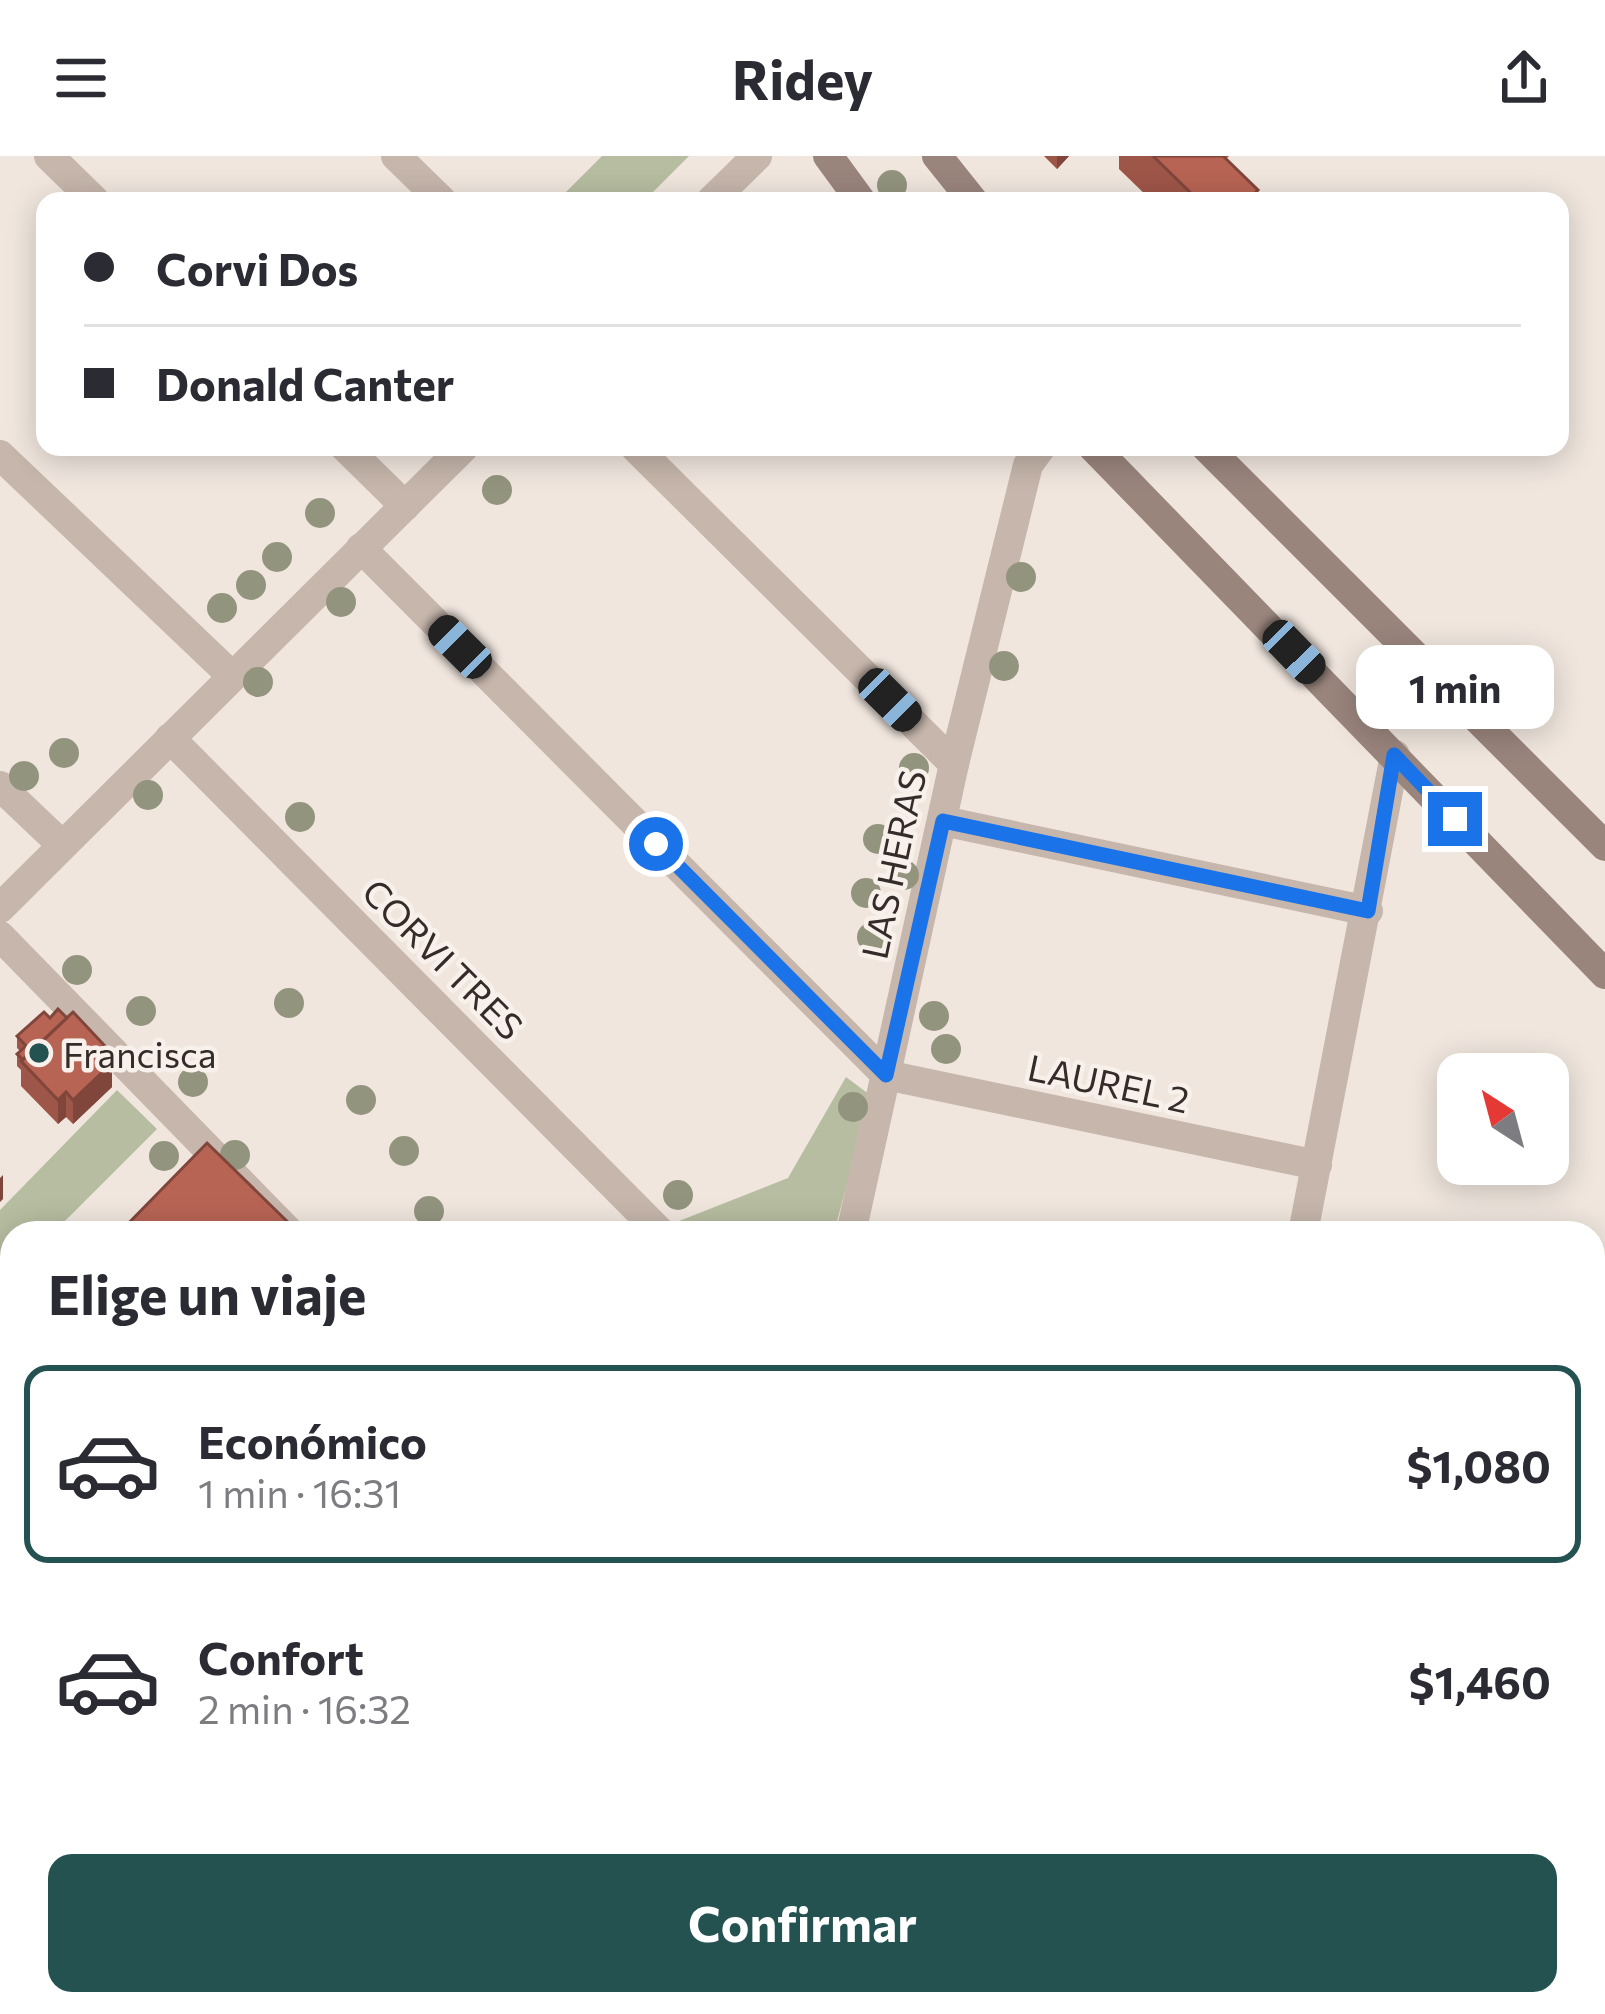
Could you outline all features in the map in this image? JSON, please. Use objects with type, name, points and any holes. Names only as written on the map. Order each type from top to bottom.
[{"type":"main road","points":[[938,156],[966,192]]},
{"type":"main road","points":[[1102,456],[1605,974]]},
{"type":"main road","points":[[1215,456],[1605,846]]},
{"type":"street","points":[[49,156],[86,192]]},
{"type":"street","points":[[396,156],[433,192]]},
{"type":"street","points":[[720,192],[757,156]]},
{"type":"street","points":[[816,156],[844,180]]},
{"type":"street","points":[[0,455],[232,676]]},
{"type":"street","points":[[354,456],[405,506]]},
{"type":"street","points":[[0,908],[455,456]]},
{"type":"street","points":[[643,456],[954,764]]},
{"type":"street","name":"LAS HERAS","points":[[854,1221],[954,764],[1028,465],[1034,456]]},
{"type":"street","points":[[361,548],[886,1075]]},
{"type":"street","name":"CORVI TRES","points":[[170,738],[650,1221]]},
{"type":"street","points":[[1306,1221],[1394,755]]},
{"type":"street","points":[[0,786],[62,845]]},
{"type":"street","points":[[943,821],[1368,911]]},
{"type":"street","points":[[0,936],[278,1221]]},
{"type":"street","name":"LAUREL 2","points":[[886,1075],[1317,1166]]},
{"type":"green space","points":[[602,156],[689,156],[653,192],[566,192]]},
{"type":"green space","points":[[846,1077],[870,1095],[837,1221],[679,1221],[788,1178]]},
{"type":"green space","points":[[117,1090],[157,1129],[65,1221],[0,1221],[0,1210]]},
{"type":"building","points":[[1153,156],[1223,156],[1258,190],[1256,192],[1190,192]]},
{"type":"building","points":[[58,1009],[67,1018],[23,1060],[17,1054],[26,1046],[17,1036],[44,1012],[50,1018]]},
{"type":"building","points":[[73,1012],[105,1046],[101,1051],[112,1063],[73,1100],[66,1092],[58,1100],[21,1061]]},
{"type":"building","points":[[207,1143],[287,1221],[131,1221]]},
{"type":"place","name":"Francisca","points":[[39,1053]]},
{"type":"route","points":[[656,844],[886,1075],[943,821],[1368,911],[1394,755],[1455,819]]}]
